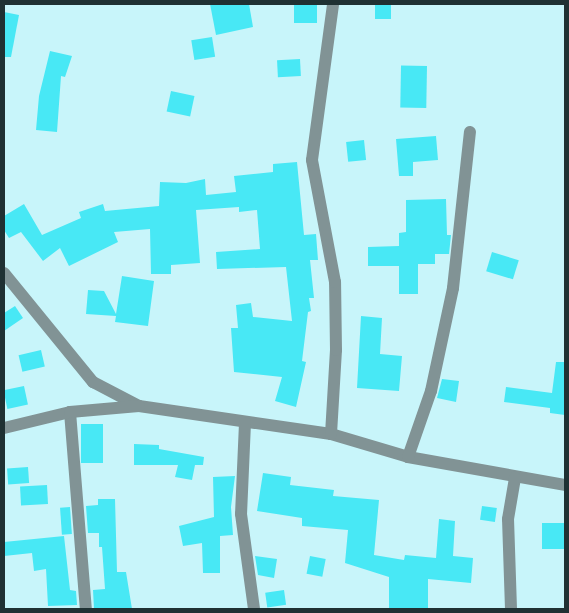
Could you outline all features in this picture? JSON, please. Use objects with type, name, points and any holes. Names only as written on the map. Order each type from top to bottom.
[{"type":"street","points":[[331,434],[336,350],[334,282],[312,160],[333,4]]},
{"type":"street","points":[[408,457],[431,391],[453,288],[470,132]]},
{"type":"street","points":[[4,273],[93,382],[138,406]]},
{"type":"street","points":[[4,428],[70,412],[138,406],[331,434],[408,457],[515,478],[565,485]]},
{"type":"street","points":[[70,412],[86,609]]},
{"type":"street","points":[[245,423],[241,514],[254,609]]},
{"type":"street","points":[[511,609],[508,519],[515,478]]},
{"type":"building","points":[[210,4],[249,4],[253,27],[216,35]]},
{"type":"building","points":[[294,4],[317,4],[317,23],[294,23]]},
{"type":"building","points":[[375,4],[391,4],[391,19],[375,19]]},
{"type":"building","points":[[4,12],[19,15],[11,57],[4,57]]},
{"type":"building","points":[[212,37],[215,57],[194,60],[191,40]]},
{"type":"building","points":[[50,51],[72,56],[65,77],[61,76],[57,132],[36,130],[39,96]]},
{"type":"building","points":[[300,59],[301,76],[278,77],[277,60]]},
{"type":"building","points":[[401,66],[427,66],[426,108],[400,108]]},
{"type":"building","points":[[171,91],[194,96],[190,117],[167,112]]},
{"type":"building","points":[[436,136],[438,160],[413,162],[413,176],[399,176],[396,139]]},
{"type":"building","points":[[364,140],[366,160],[348,162],[346,142]]},
{"type":"building","points":[[297,162],[304,235],[316,234],[318,260],[310,260],[314,298],[309,298],[311,311],[308,312],[302,361],[306,362],[296,407],[275,401],[282,377],[234,372],[231,328],[238,328],[236,305],[251,303],[253,317],[292,321],[286,267],[217,269],[216,252],[260,249],[257,210],[239,212],[239,207],[196,210],[200,263],[171,265],[171,274],[151,274],[150,229],[114,232],[118,242],[69,266],[60,248],[43,261],[21,232],[9,238],[4,230],[4,216],[24,204],[42,235],[81,218],[79,212],[103,204],[105,211],[159,206],[160,182],[186,183],[205,179],[206,195],[236,192],[234,176],[273,172],[273,164]]},
{"type":"building","points":[[446,199],[447,235],[451,235],[449,254],[435,254],[435,264],[418,264],[418,294],[399,294],[399,266],[368,266],[368,247],[399,246],[399,233],[406,232],[406,200]]},
{"type":"building","points":[[492,252],[519,260],[513,279],[486,271]]},
{"type":"building","points":[[122,276],[154,281],[148,326],[115,322],[116,316],[86,314],[88,290],[104,291],[116,314]]},
{"type":"building","points":[[15,306],[23,318],[4,331],[4,313]]},
{"type":"building","points":[[361,316],[382,318],[380,354],[402,356],[399,391],[357,388]]},
{"type":"building","points":[[41,350],[45,367],[22,372],[19,355]]},
{"type":"building","points":[[556,362],[565,362],[565,415],[550,413],[550,408],[504,402],[506,387],[552,393]]},
{"type":"building","points":[[442,379],[459,381],[456,402],[437,398]]},
{"type":"building","points":[[24,386],[28,405],[7,409],[4,390]]},
{"type":"building","points":[[81,424],[103,424],[103,463],[81,463]]},
{"type":"building","points":[[134,444],[159,445],[159,449],[204,457],[203,465],[195,465],[192,480],[175,477],[178,465],[134,465]]},
{"type":"building","points":[[28,467],[29,483],[8,484],[7,468]]},
{"type":"building","points":[[263,473],[291,477],[290,485],[334,490],[333,496],[379,500],[374,555],[404,560],[405,555],[436,558],[439,519],[455,521],[453,556],[473,558],[471,583],[428,579],[428,609],[389,609],[389,577],[345,563],[348,530],[302,526],[302,518],[257,511]]},
{"type":"building","points":[[235,476],[231,507],[233,535],[220,536],[220,573],[203,573],[202,543],[183,546],[179,526],[214,517],[213,477]]},
{"type":"building","points":[[47,485],[48,504],[21,505],[20,486]]},
{"type":"building","points":[[98,499],[115,499],[117,572],[126,572],[132,609],[94,609],[93,590],[105,589],[102,547],[99,547],[99,533],[88,533],[86,506],[98,505]]},
{"type":"building","points":[[482,506],[497,508],[495,522],[480,520]]},
{"type":"building","points":[[70,507],[72,534],[62,535],[60,508]]},
{"type":"building","points":[[542,523],[565,523],[565,549],[542,549]]},
{"type":"building","points":[[64,536],[70,590],[76,591],[77,605],[48,606],[46,569],[34,571],[32,553],[4,556],[4,542]]},
{"type":"building","points":[[255,556],[277,559],[274,578],[258,575]]},
{"type":"building","points":[[310,556],[326,559],[322,577],[307,574]]},
{"type":"building","points":[[284,590],[286,605],[267,607],[265,593]]}]
